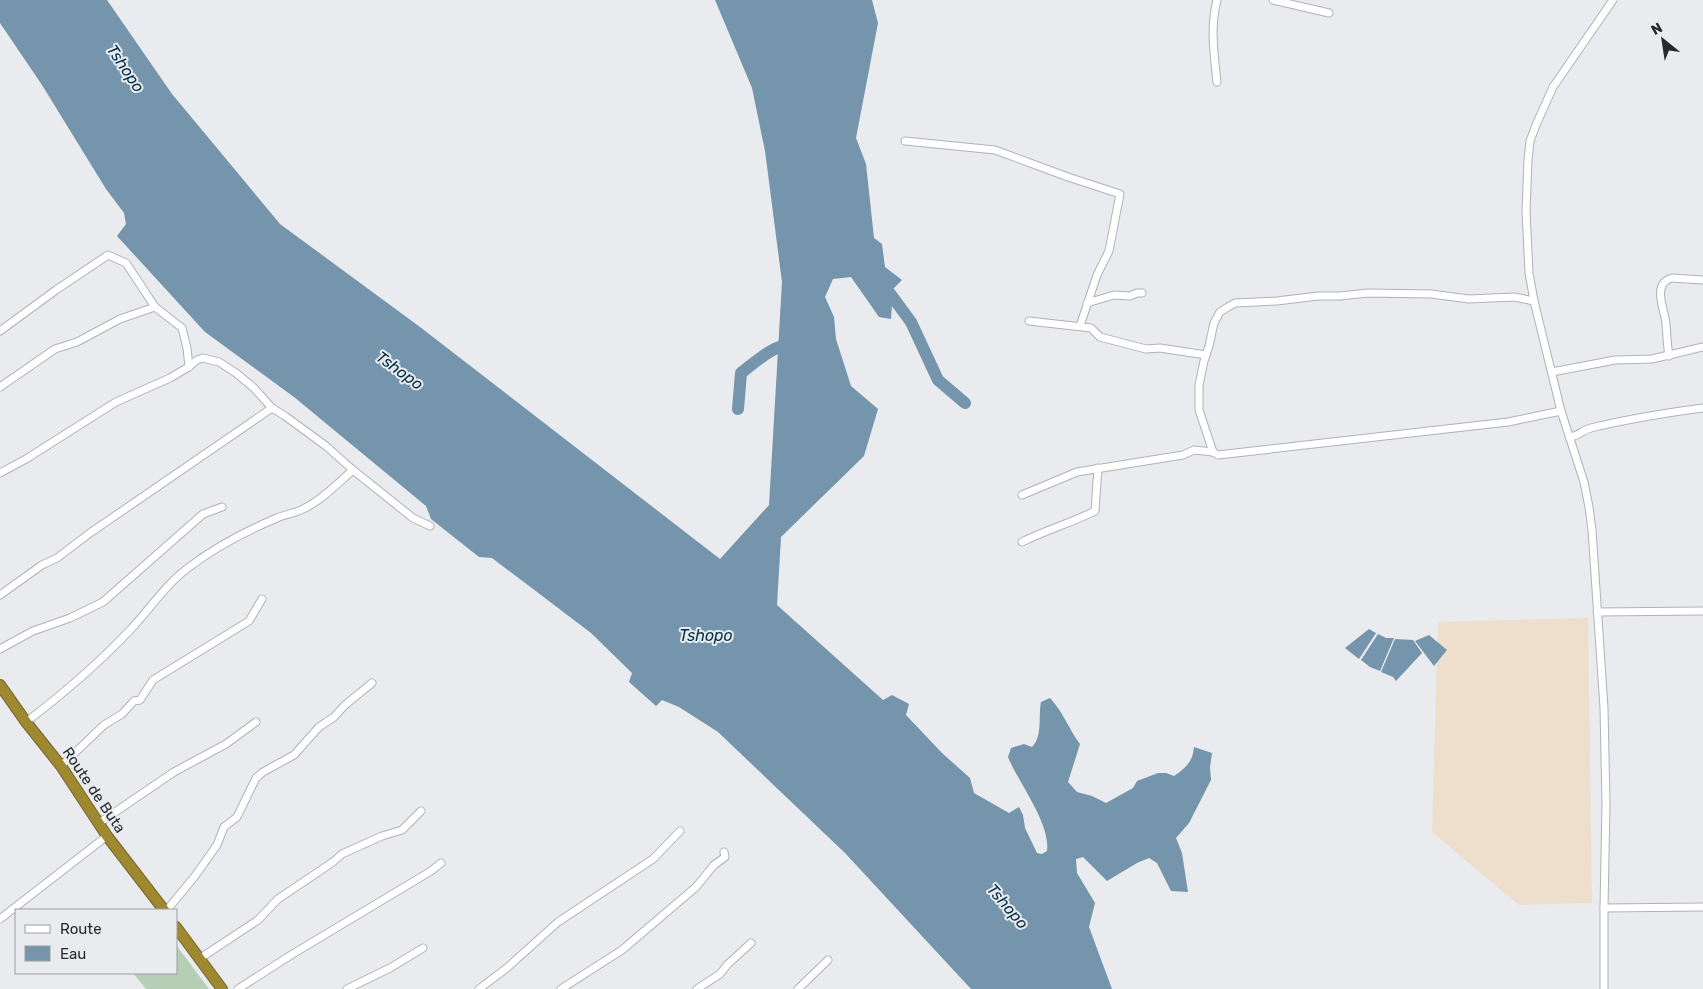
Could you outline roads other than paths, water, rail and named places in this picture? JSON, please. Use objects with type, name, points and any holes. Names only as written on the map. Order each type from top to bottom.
[{"type":"highway","name":"Route de Buta","points":[[0,685],[61,766],[107,836],[165,909]]},
{"type":"highway","points":[[178,930],[222,989]]},
{"type":"street","points":[[1217,0],[1212,42],[1217,82]]},
{"type":"street","points":[[1273,0],[1329,13]]},
{"type":"street","points":[[1604,989],[1606,804],[1604,708],[1589,507],[1561,411],[1534,301],[1529,273],[1526,211],[1530,141],[1553,87],[1613,0]]},
{"type":"street","points":[[905,141],[995,150],[1120,194],[1108,251],[1097,275],[1080,326]]},
{"type":"street","points":[[0,332],[56,290],[108,255],[126,263],[155,307],[182,328],[189,367]]},
{"type":"street","points":[[1669,356],[1665,316],[1661,300],[1663,284],[1672,278],[1703,280]]},
{"type":"street","points":[[1087,303],[1114,295],[1130,296],[1142,293]]},
{"type":"street","points":[[1213,452],[1199,410],[1200,377],[1214,323],[1220,312],[1236,303],[1277,302],[1318,296],[1368,293],[1431,294],[1469,299],[1514,297],[1534,301]]},
{"type":"street","points":[[0,387],[55,349],[77,342],[120,319],[155,307]]},
{"type":"street","points":[[1029,321],[1091,328],[1100,337],[1146,349],[1160,348],[1206,354]]},
{"type":"street","points":[[1552,372],[1616,360],[1652,359],[1703,347]]},
{"type":"street","points":[[0,473],[26,459],[116,402],[170,378],[200,358],[219,362],[236,373],[254,388],[272,408],[326,446],[414,518],[430,526]]},
{"type":"street","points":[[0,595],[42,565],[58,558],[90,533],[272,408]]},
{"type":"street","points":[[1570,438],[1587,429],[1636,418],[1703,408]]},
{"type":"street","points":[[1022,495],[1077,472],[1183,455],[1194,450],[1213,452],[1218,456],[1508,422],[1561,411]]},
{"type":"street","points":[[1022,542],[1095,511],[1098,468]]},
{"type":"street","points":[[26,722],[64,694],[113,647],[163,591],[186,569],[208,554],[249,532],[305,508],[333,488],[353,470]]},
{"type":"street","points":[[0,649],[33,631],[70,618],[104,602],[203,514],[222,506]]},
{"type":"street","points":[[61,766],[104,725],[122,714],[134,702],[140,700],[153,680],[249,621],[262,598]]},
{"type":"street","points":[[1597,612],[1703,611]]},
{"type":"street","points":[[167,909],[195,876],[217,845],[224,827],[237,817],[256,778],[263,772],[294,755],[319,726],[334,717],[345,705],[372,683]]},
{"type":"street","points":[[99,823],[174,772],[226,744],[256,722]]},
{"type":"street","points":[[199,959],[258,920],[278,899],[342,854],[382,836],[402,830],[421,811]]},
{"type":"street","points":[[479,989],[508,967],[558,922],[653,859],[680,831]]},
{"type":"street","points":[[0,919],[107,836]]},
{"type":"street","points":[[561,989],[617,954],[696,887],[714,865],[725,857],[724,852]]},
{"type":"street","points":[[238,989],[431,871],[441,863]]},
{"type":"street","points":[[1604,908],[1703,906]]},
{"type":"street","points":[[697,989],[720,974],[751,943]]},
{"type":"street","points":[[347,989],[390,968],[423,948]]},
{"type":"street","points":[[798,989],[828,960]]},
{"type":"water","name":"Tshopo","points":[[0,0],[107,0],[172,94],[280,224],[420,327],[720,559],[769,505],[782,282],[765,151],[752,88],[715,0],[872,0],[878,23],[856,138],[866,164],[874,238],[882,244],[885,267],[902,280],[893,289],[891,319],[879,317],[851,277],[833,279],[825,297],[834,317],[836,339],[851,386],[878,409],[864,456],[781,537],[777,605],[883,700],[892,695],[909,704],[906,715],[942,753],[970,778],[974,793],[1009,813],[1019,807],[1023,815],[1025,828],[1037,853],[1042,854],[1047,851],[1044,828],[1008,757],[1011,748],[1024,744],[1032,747],[1035,743],[1039,732],[1041,702],[1050,698],[1059,709],[1080,744],[1068,782],[1077,792],[1092,796],[1106,803],[1133,788],[1137,781],[1158,773],[1174,776],[1188,764],[1194,747],[1212,753],[1211,780],[1189,823],[1176,838],[1182,853],[1188,892],[1171,891],[1157,863],[1149,858],[1107,881],[1083,857],[1076,859],[1077,873],[1095,903],[1089,927],[1112,989],[971,989],[845,853],[718,732],[679,707],[662,700],[656,706],[629,682],[632,673],[591,633],[492,558],[479,557],[431,519],[426,506],[294,397],[205,332],[117,236],[126,224],[124,213],[106,189],[42,85],[0,23]]},
{"type":"water","points":[[1369,629],[1376,633],[1359,659],[1345,648]]},
{"type":"water","points":[[1378,634],[1386,638],[1394,638],[1380,671],[1370,667],[1361,660]]},
{"type":"water","points":[[1429,635],[1447,650],[1434,666],[1415,641]]},
{"type":"water","points":[[1395,639],[1413,640],[1422,653],[1396,681],[1393,677],[1381,672]]},
{"type":"waterway","points":[[883,284],[911,322],[938,380],[965,403]]},
{"type":"waterway","points":[[738,409],[741,373],[773,350],[793,344]]}]
